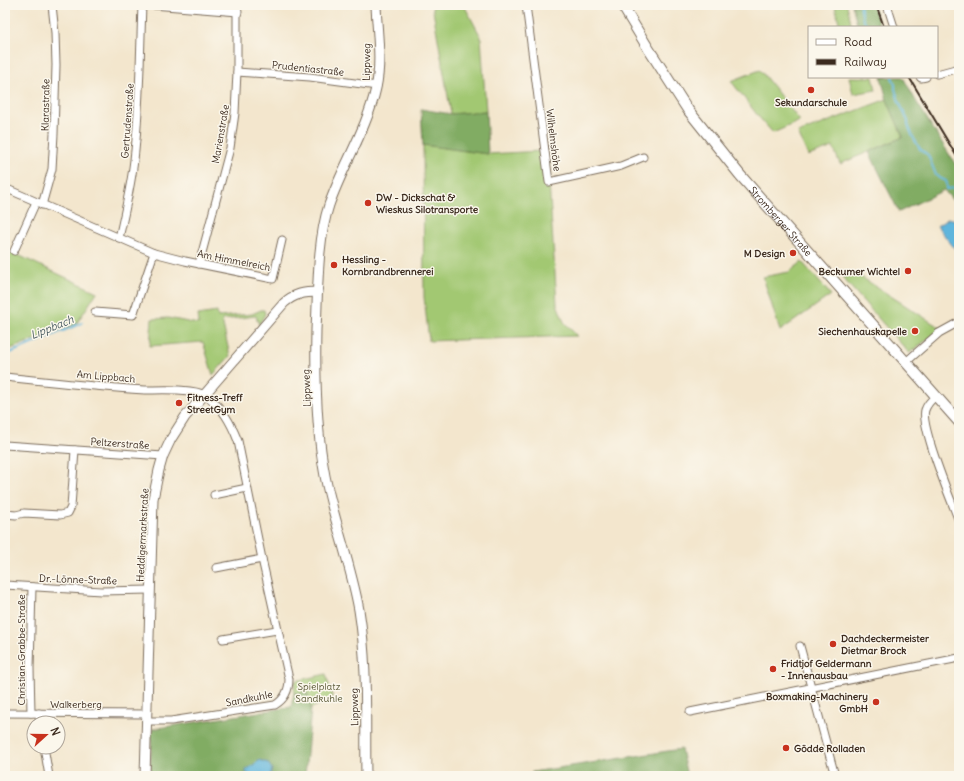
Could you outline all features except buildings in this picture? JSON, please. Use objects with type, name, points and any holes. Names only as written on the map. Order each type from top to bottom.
[{"type":"main road","name":"Stromberger Straße","points":[[622,5],[678,94],[706,134],[740,175],[959,422]]},
{"type":"street","name":"Klarastraße","points":[[39,203],[52,169],[56,65],[52,5]]},
{"type":"street","name":"Gertrudenstraße","points":[[119,238],[128,199],[134,161],[138,119],[142,5]]},
{"type":"street","points":[[153,5],[238,8]]},
{"type":"street","name":"Lippweg","points":[[366,776],[365,672],[359,611],[352,574],[325,478],[318,429],[316,383],[318,292],[321,241],[329,206],[369,113],[377,86],[379,63],[376,5]]},
{"type":"street","name":"Wilhelmshöhe","points":[[526,5],[549,182],[621,166],[643,158]]},
{"type":"street","points":[[887,5],[894,26]]},
{"type":"street","name":"Marienstraße","points":[[199,264],[230,148],[235,113],[238,72],[238,8]]},
{"type":"street","points":[[938,74],[959,68]]},
{"type":"street","name":"Prudentiastraße","points":[[238,72],[310,77],[377,86]]},
{"type":"street","name":"Am Himmelreich","points":[[5,188],[154,253],[273,279],[282,240]]},
{"type":"street","points":[[14,252],[39,203]]},
{"type":"street","points":[[95,312],[133,315],[154,253]]},
{"type":"street","name":"Heddigermarkstraße","points":[[145,776],[153,499],[163,456],[171,439],[185,417],[284,303],[290,298],[303,292],[318,292]]},
{"type":"street","points":[[906,362],[939,333],[959,322]]},
{"type":"street","name":"Am Lippbach","points":[[5,378],[144,390],[196,391],[204,395]]},
{"type":"street","name":"Sandkuhle","points":[[147,718],[170,721],[275,705],[282,701],[289,687],[289,679],[277,630],[238,441],[228,418],[220,408],[204,395]]},
{"type":"street","points":[[936,396],[928,404],[924,411],[924,420],[934,453],[959,521]]},
{"type":"street","name":"Peltzerstraße","points":[[5,445],[163,456]]},
{"type":"street","points":[[5,514],[16,515],[24,513],[60,515],[68,513],[71,508],[75,450]]},
{"type":"street","points":[[214,495],[247,488]]},
{"type":"street","points":[[216,568],[262,559]]},
{"type":"street","name":"Dr.-Lönne-Straße","points":[[5,585],[101,591],[150,590]]},
{"type":"street","name":"Christian-Grabbe-Straße","points":[[31,713],[30,668],[32,587]]},
{"type":"street","points":[[223,639],[277,630]]},
{"type":"street","points":[[800,646],[835,776]]},
{"type":"street","points":[[690,712],[811,689],[959,658]]},
{"type":"street","name":"Walkerberg","points":[[5,713],[147,718]]},
{"type":"street","points":[[45,755],[49,776]]},
{"type":"green space","points":[[432,5],[464,5],[481,37],[486,111],[451,114]]},
{"type":"green space","points":[[847,5],[852,26],[840,26],[835,6]]},
{"type":"green space","points":[[852,5],[873,5],[880,26],[858,26]]},
{"type":"green space","points":[[760,70],[800,121],[773,133],[731,81]]},
{"type":"green space","points":[[849,78],[873,78],[876,90],[853,94]]},
{"type":"green space","points":[[881,78],[904,78],[916,101],[959,169],[959,208],[944,190],[899,212],[869,152],[903,137],[887,100]]},
{"type":"green space","points":[[887,99],[903,137],[840,164],[833,147],[808,156],[798,133]]},
{"type":"green space","points":[[421,109],[451,114],[486,111],[488,154],[423,145]]},
{"type":"green space","points":[[423,145],[488,154],[541,151],[549,182],[557,304],[564,322],[577,336],[429,341],[424,297]]},
{"type":"green space","points":[[5,249],[97,292],[77,323],[5,351]]},
{"type":"green space","points":[[802,262],[831,295],[780,331],[763,277],[789,272]]},
{"type":"green space","points":[[858,275],[942,329],[909,353],[842,277]]},
{"type":"green space","points":[[264,310],[265,314],[259,325],[256,316],[222,320],[230,356],[213,375],[203,342],[150,346],[152,319],[168,318],[198,324],[198,315],[217,312],[218,317],[252,314]]},
{"type":"green space","name":"Spielplatz Sandkuhle","points":[[326,674],[333,699],[311,708],[307,692],[294,693],[295,681]]},
{"type":"green space","points":[[307,692],[311,708],[305,776],[150,776],[152,729],[291,707],[294,693]]},
{"type":"green space","points":[[681,749],[687,776],[532,776],[532,772]]},
{"type":"water","points":[[949,218],[955,220],[959,225],[959,254],[937,226]]},
{"type":"water","points":[[260,760],[268,763],[272,769],[270,776],[253,776],[246,773],[246,770]]},
{"type":"waterway","points":[[860,5],[863,20],[869,26]]},
{"type":"waterway","points":[[892,78],[899,102],[908,121],[913,137],[920,149],[928,155],[936,175],[946,181],[947,189],[955,188],[954,199],[959,201]]},
{"type":"waterway","name":"Lippbach","points":[[5,355],[82,323]]},
{"type":"railway","points":[[876,5],[884,26]]},
{"type":"railway","points":[[910,78],[959,160]]},
{"type":"place","name":"Sekundarschule","points":[[811,90]]},
{"type":"place","name":"DW - Dickschat & Wieskus Silotransporte","points":[[368,203]]},
{"type":"place","name":"M Design","points":[[793,253]]},
{"type":"place","name":"Hessling - Kornbrandbrennerei","points":[[334,265]]},
{"type":"place","name":"Beckumer Wichtel","points":[[908,271]]},
{"type":"place","name":"Siechenhauskapelle","points":[[915,331]]},
{"type":"place","name":"Fitness-Treff StreetGym","points":[[179,403]]},
{"type":"place","name":"Dachdeckermeister Dietmar Brock","points":[[833,644]]},
{"type":"place","name":"Fridtjof Geldermann - Innenausbau","points":[[773,669]]},
{"type":"place","name":"Boxmaking-Machinery GmbH","points":[[876,702]]},
{"type":"place","name":"Gödde Rolladen","points":[[786,748]]}]
